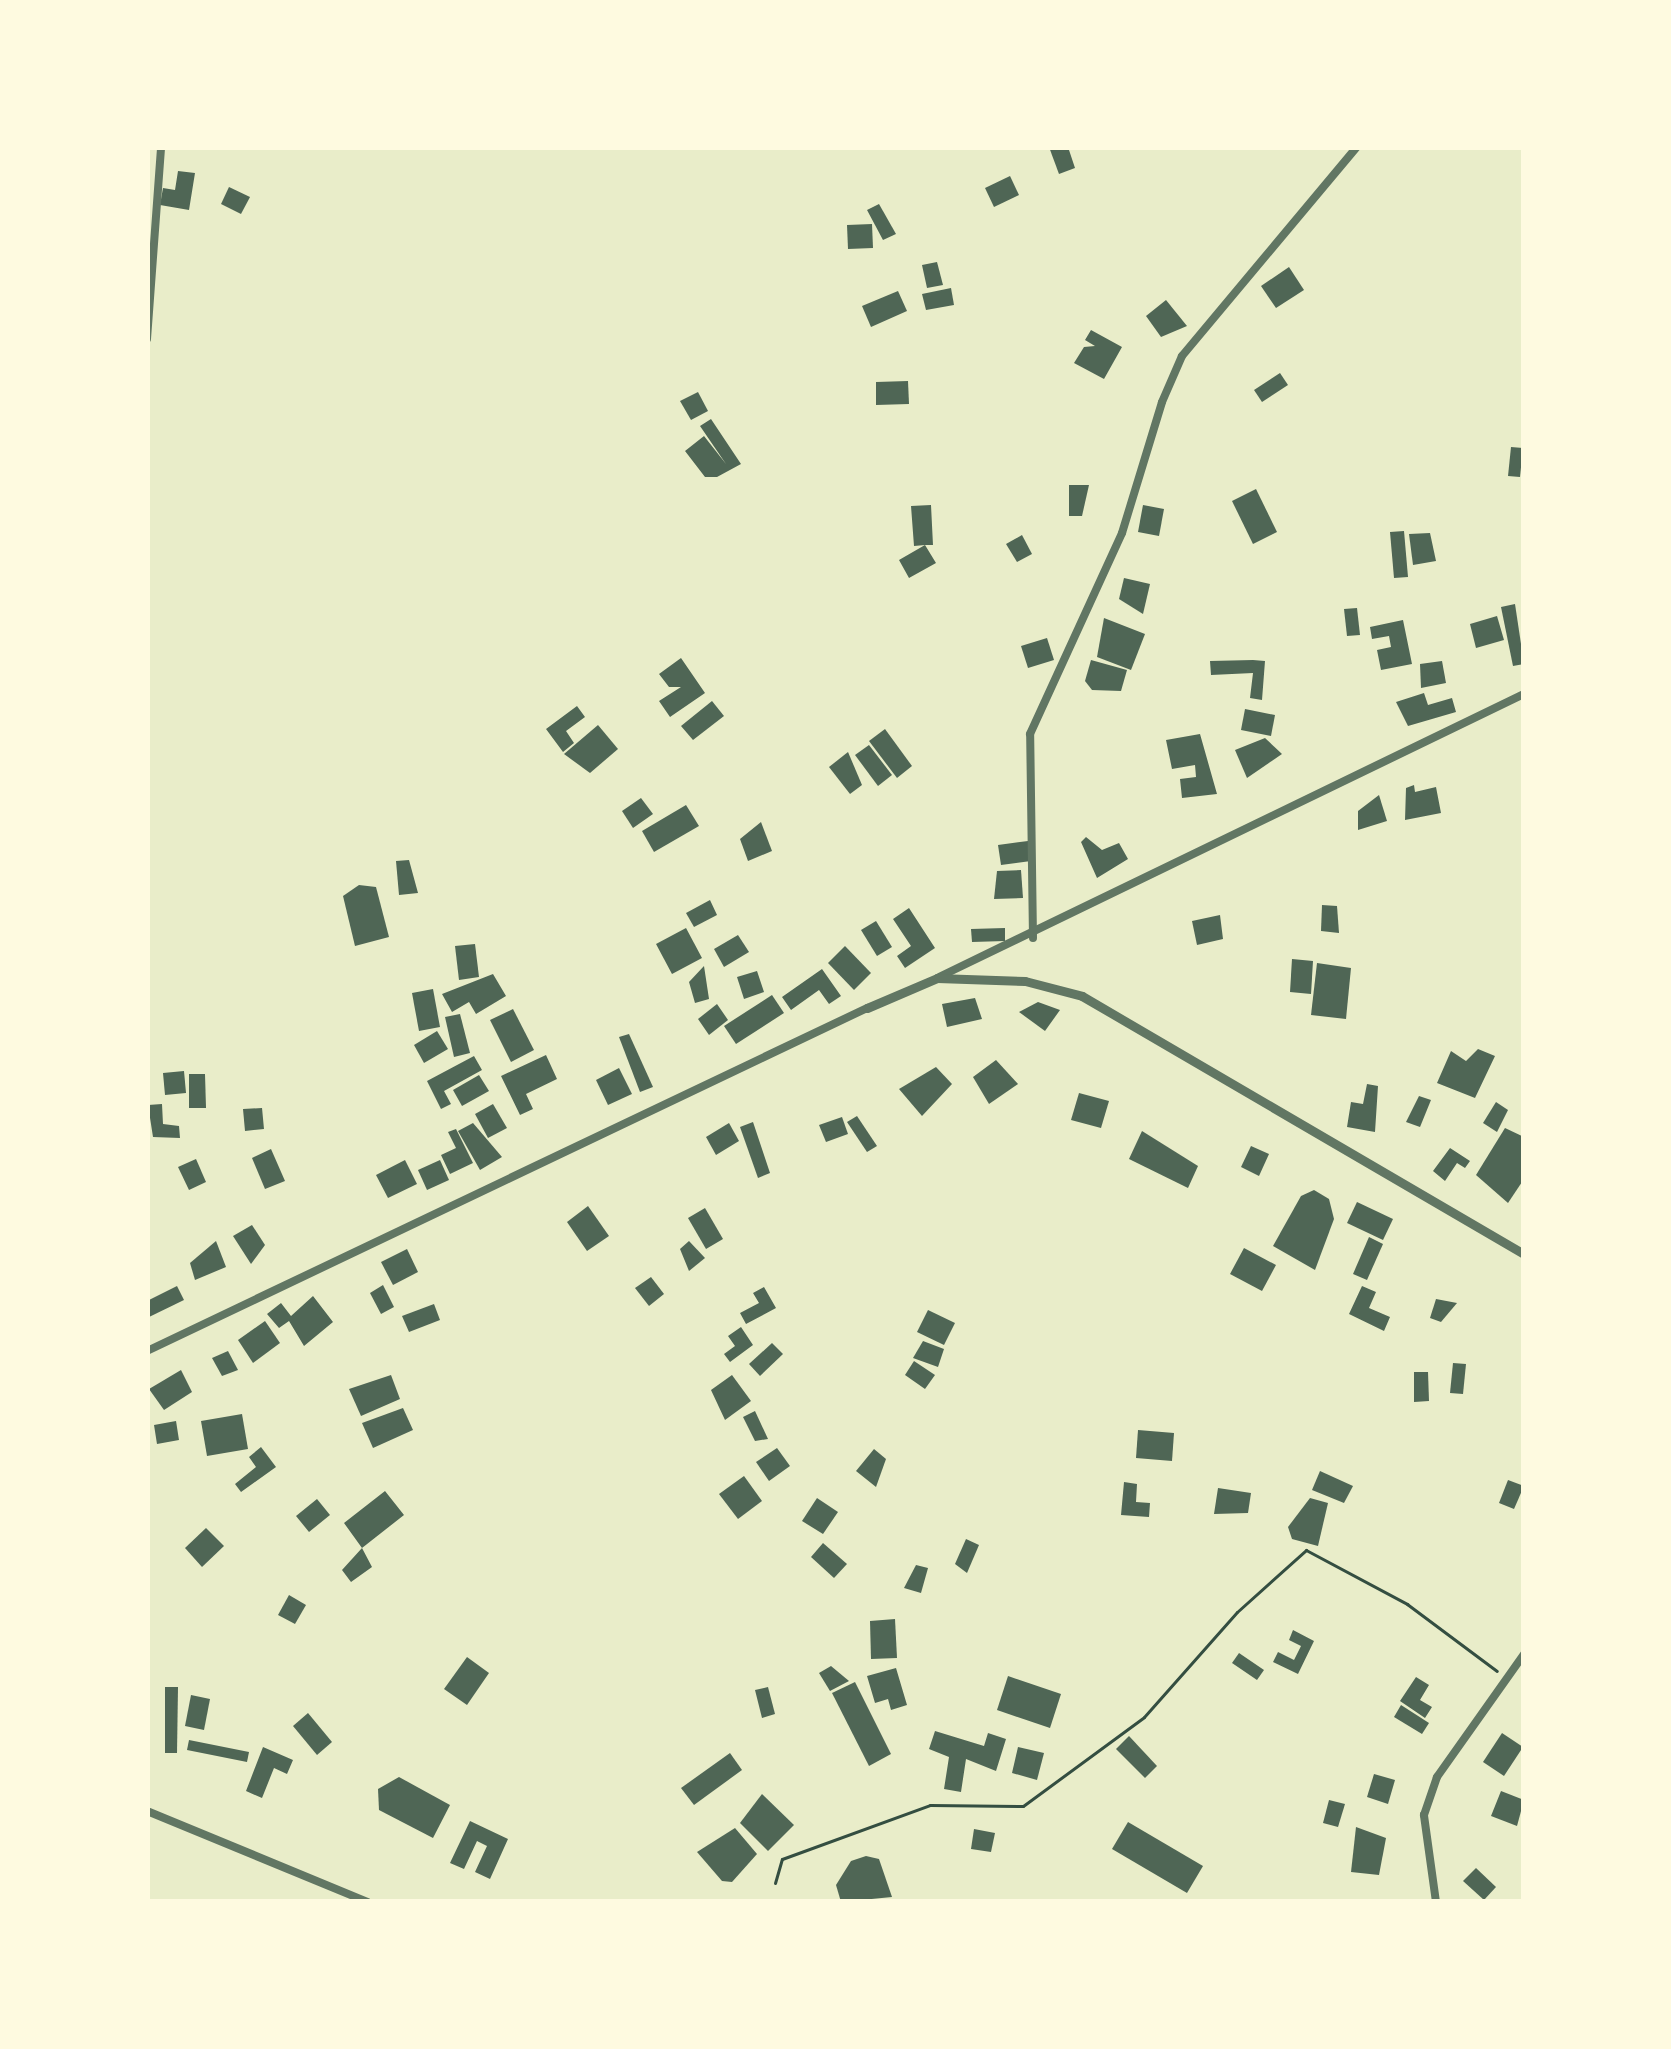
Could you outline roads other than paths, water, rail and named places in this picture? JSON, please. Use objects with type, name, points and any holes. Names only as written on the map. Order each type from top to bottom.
[{"type":"street","points":[[147,339],[161,147]]},
{"type":"street","points":[[1034,938],[1030,734],[1122,532],[1162,402],[1182,356],[1357,147]]},
{"type":"street","points":[[147,1351],[868,1008],[1034,938],[1206,842],[1524,694]]},
{"type":"street","points":[[938,978],[1024,981],[1082,996],[1524,1254]]},
{"type":"street","points":[[1436,1902],[1424,1815],[1437,1777],[1503,1676],[1524,1654]]},
{"type":"street","points":[[147,1811],[368,1902]]}]
